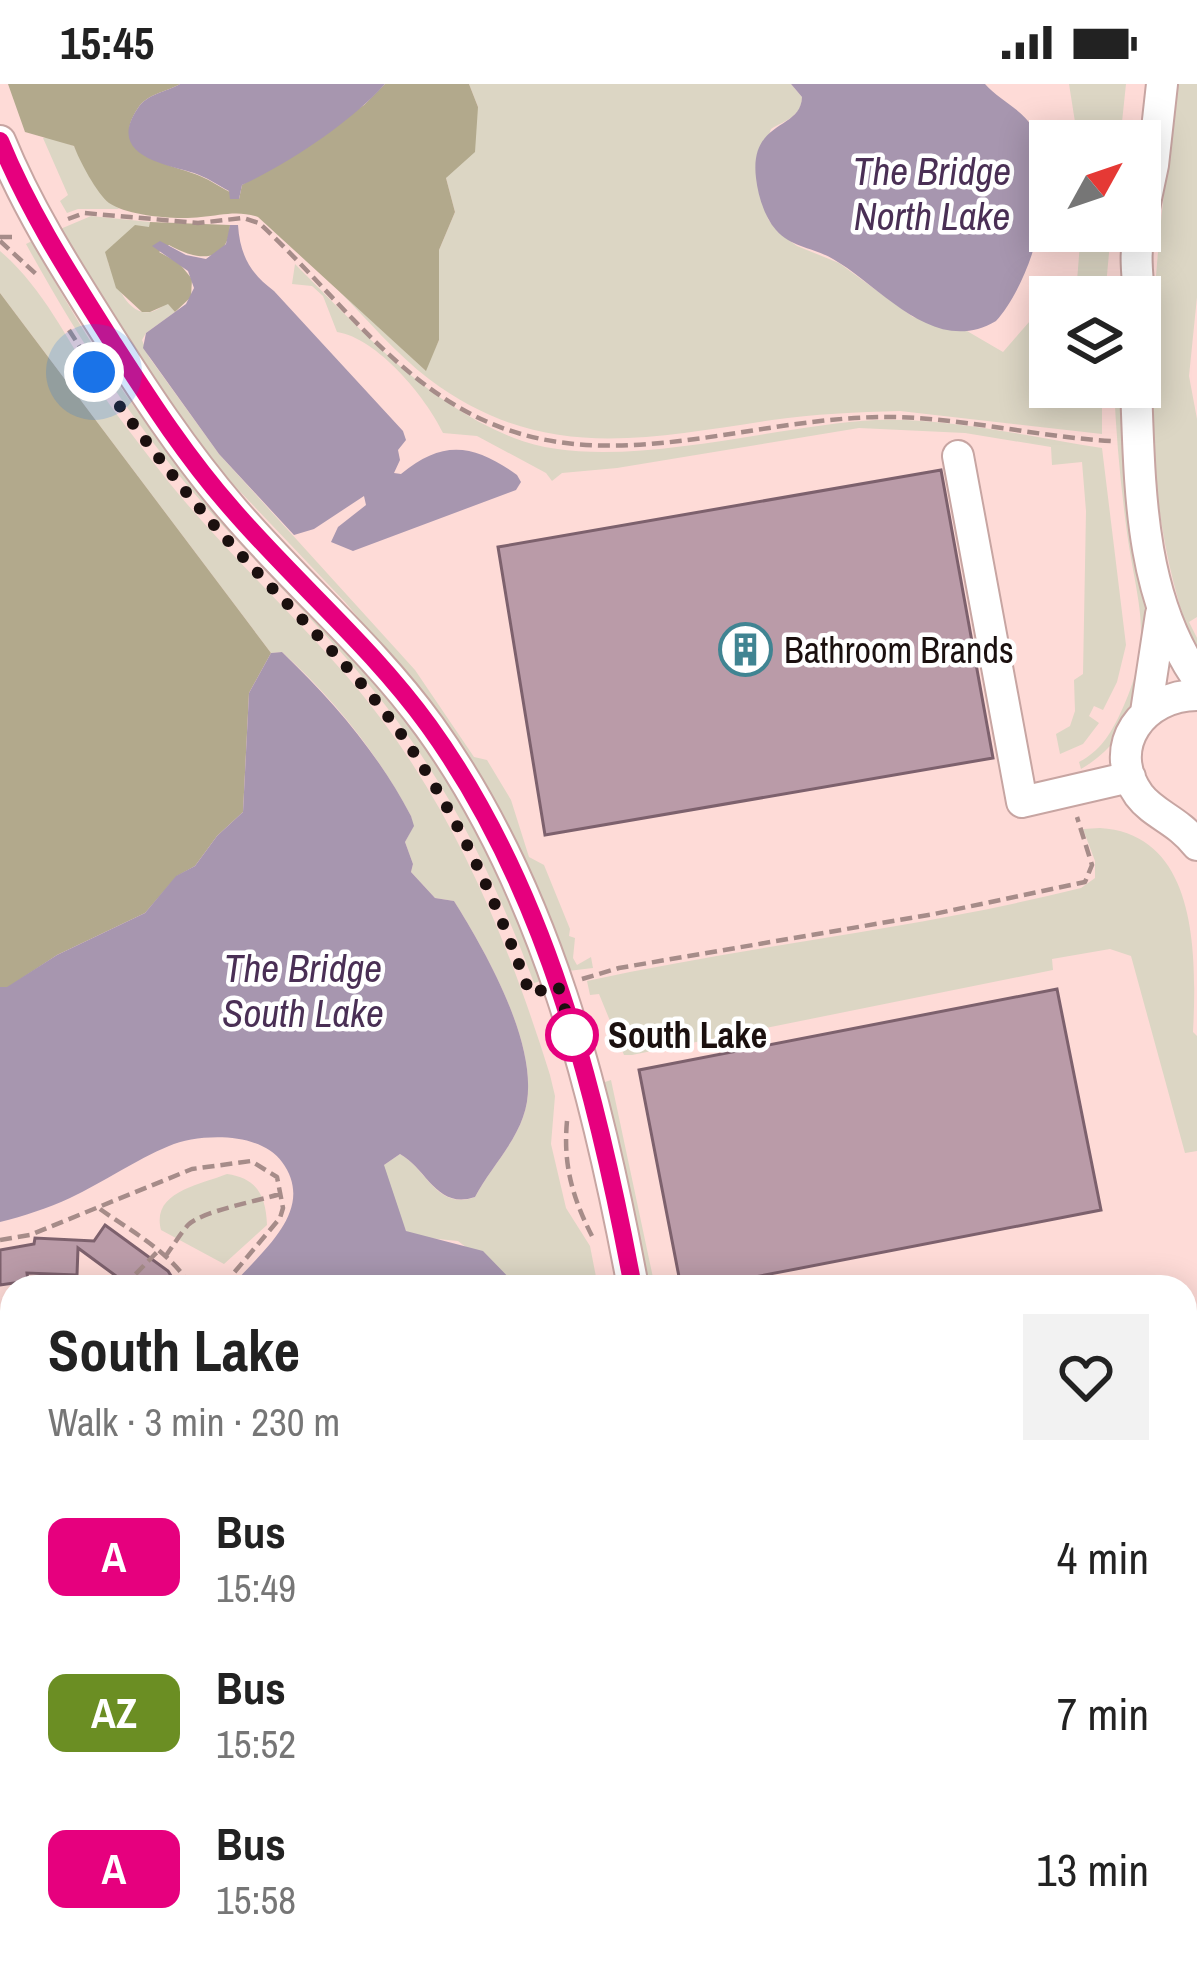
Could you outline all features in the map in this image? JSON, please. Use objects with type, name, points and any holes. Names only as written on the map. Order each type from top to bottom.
[{"type":"street","points":[[1158,120],[1162,84]]},
{"type":"street","points":[[0,141],[41,230],[166,427],[234,512],[382,665],[431,728],[508,863],[558,985],[618,1207],[631,1275]]},
{"type":"street","points":[[1137,408],[1143,522],[1161,614],[1197,678]]},
{"type":"street","points":[[958,456],[1022,802],[1130,778]]},
{"type":"street","points":[[1161,614],[1146,712],[1129,742],[1130,778],[1153,808],[1184,818],[1197,845]]},
{"type":"street","points":[[1146,712],[1179,695],[1197,694]]},
{"type":"path","points":[[0,239],[25,237],[84,213],[198,223],[243,218],[259,223],[411,374],[467,412],[543,442],[598,447],[664,443],[892,417],[1108,441],[1138,438]]},
{"type":"path","points":[[0,239],[35,272],[44,288]]},
{"type":"path","points":[[63,321],[107,389]]},
{"type":"path","points":[[558,985],[619,968],[827,934],[1085,882],[1092,865],[1078,821]]},
{"type":"path","points":[[565,1106],[568,1122],[563,1154],[577,1207],[597,1245]]},
{"type":"path","points":[[0,1240],[100,1209],[192,1169],[251,1162],[277,1177],[284,1208],[232,1275]]},
{"type":"path","points":[[165,1256],[190,1222],[280,1194]]},
{"type":"path","points":[[100,1209],[159,1250],[181,1275]]},
{"type":"path","points":[[135,1275],[159,1250]]},
{"type":"shaded area","points":[[8,84],[180,84],[138,108],[130,123],[135,146],[156,161],[199,176],[230,192],[231,199],[239,199],[242,185],[364,105],[385,84],[469,84],[478,107],[475,152],[446,178],[455,212],[439,250],[439,340],[426,371],[258,217],[237,213],[165,217],[109,203],[74,146],[25,132]]},
{"type":"shaded area","points":[[469,84],[791,84],[802,97],[799,109],[771,129],[756,173],[768,219],[778,232],[797,246],[839,263],[913,317],[967,331],[1003,352],[1029,322],[1029,408],[1102,408],[1102,434],[900,411],[820,415],[637,438],[594,438],[512,424],[471,406],[417,369],[337,289],[425,370],[439,340],[439,250],[455,212],[446,178],[478,107]]},
{"type":"shaded area","points":[[1069,84],[1126,84],[1122,120],[1075,120]]},
{"type":"shaded area","points":[[1177,84],[1197,84],[1197,297],[1189,376],[1197,419],[1197,617],[1189,622],[1197,638],[1197,656],[1160,516],[1153,444],[1152,408],[1161,408],[1161,276],[1156,276]]},
{"type":"shaded area","points":[[43,138],[74,146],[89,175],[119,209],[67,213],[60,201],[68,195]]},
{"type":"shaded area","points":[[91,216],[150,222],[150,227],[108,262],[134,308],[150,312],[168,303],[175,312],[146,333],[142,340],[149,357],[219,454],[415,670],[474,757],[487,760],[511,800],[529,857],[544,865],[569,936],[575,938],[573,958],[577,965],[591,957],[593,968],[568,971],[418,689],[174,413],[58,230]]},
{"type":"shaded area","points":[[150,222],[230,225],[228,238],[217,253],[199,256],[169,245],[159,252],[179,263],[192,279],[191,297],[175,312],[168,304],[142,312],[116,288],[105,252],[135,225],[149,227]]},
{"type":"shaded area","points":[[32,241],[102,359],[161,443],[359,661],[413,729],[485,851],[541,981],[534,983],[480,857],[411,740],[362,677],[151,440],[65,311],[26,244]]},
{"type":"shaded area","points":[[0,251],[41,296],[110,406],[182,498],[344,673],[413,764],[492,914],[532,1020],[555,1096],[551,1144],[566,1208],[590,1246],[596,1275],[502,1275],[458,1241],[418,1237],[406,1231],[384,1165],[400,1154],[442,1194],[462,1200],[475,1197],[519,1128],[528,1092],[526,1065],[509,1005],[454,901],[435,898],[411,872],[405,842],[413,827],[411,816],[354,728],[282,652],[271,653],[0,293]]},
{"type":"shaded area","points":[[1079,252],[1109,252],[1107,276],[1077,276]]},
{"type":"shaded area","points":[[295,264],[423,385],[482,423],[553,448],[643,450],[834,424],[903,420],[1102,448],[1126,645],[1117,682],[1103,710],[1094,706],[1089,716],[1099,723],[1083,744],[1060,754],[1056,734],[1070,726],[1075,711],[1074,680],[1083,674],[1086,511],[1082,462],[1052,465],[1051,447],[965,433],[859,428],[562,473],[552,481],[546,473],[477,436],[443,433],[399,371],[368,345],[337,332],[323,296],[312,286],[292,284]]},
{"type":"shaded area","points":[[0,293],[271,653],[249,693],[243,812],[145,913],[57,955],[7,988],[0,987]]},
{"type":"shaded area","points":[[1116,408],[1125,408],[1146,583],[1146,654],[1128,720],[1109,747],[1081,769],[1079,762],[1112,729],[1138,663],[1141,620]]},
{"type":"shaded area","points":[[1083,829],[1132,835],[1156,851],[1173,874],[1184,902],[1194,967],[1197,1151],[1185,1153],[1131,956],[1110,949],[1052,959],[1053,970],[632,1055],[624,1055],[599,994],[590,995],[587,981],[958,915],[1081,888],[1095,878],[1095,861]]},
{"type":"shaded area","points":[[611,1080],[652,1275],[645,1275],[602,1083]]},
{"type":"shaded area","points":[[227,1174],[258,1190],[267,1225],[224,1264],[161,1230],[160,1217],[170,1198]]},
{"type":"water","points":[[180,84],[385,84],[337,127],[242,185],[239,199],[230,199],[229,191],[207,179],[143,155],[129,137],[130,124],[142,103]]},
{"type":"water","name":"The Bridge North Lake","points":[[791,84],[985,84],[1029,122],[1029,252],[1033,252],[996,321],[973,330],[930,325],[833,259],[776,230],[760,198],[756,159],[767,135],[793,116],[802,97]]},
{"type":"water","points":[[230,225],[238,225],[244,254],[259,277],[403,431],[406,440],[398,450],[400,460],[394,473],[401,474],[431,455],[459,450],[487,457],[517,475],[521,482],[516,490],[353,551],[331,542],[338,527],[366,505],[364,496],[314,529],[294,535],[219,454],[143,348],[146,333],[186,304],[194,288],[188,271],[152,246],[160,241],[206,259],[226,244]]},
{"type":"water","name":"The Bridge South Lake","points":[[282,652],[337,709],[384,771],[414,826],[405,842],[411,872],[435,898],[454,901],[509,1005],[520,1035],[528,1092],[519,1128],[475,1197],[462,1200],[442,1193],[400,1154],[384,1165],[406,1231],[483,1251],[506,1275],[242,1275],[280,1230],[293,1197],[291,1180],[272,1152],[229,1138],[169,1146],[70,1198],[0,1222],[0,987],[145,913],[243,812],[249,693],[271,653]]},
{"type":"building","name":"Bathroom Brands","points":[[941,470],[993,758],[545,835],[498,547]]},
{"type":"building","points":[[1057,989],[1101,1210],[765,1275],[679,1275],[639,1070]]},
{"type":"building","points":[[105,1225],[170,1275],[115,1275],[78,1248],[77,1275],[0,1275],[0,1250],[34,1244],[35,1238],[94,1241]]},
{"type":"bus line","name":"A","points":[[0,141],[41,230],[166,427],[234,512],[382,665],[431,728],[472,795],[537,925],[558,985],[618,1207],[631,1275]]},
{"type":"place","name":"Bathroom Brands","points":[[745,650]]},
{"type":"place","name":"South Lake","points":[[572,1035]]},
{"type":"route","points":[[94,372],[184,492],[361,682],[405,740],[474,855],[530,994],[558,985],[575,1045],[572,1035]]}]
